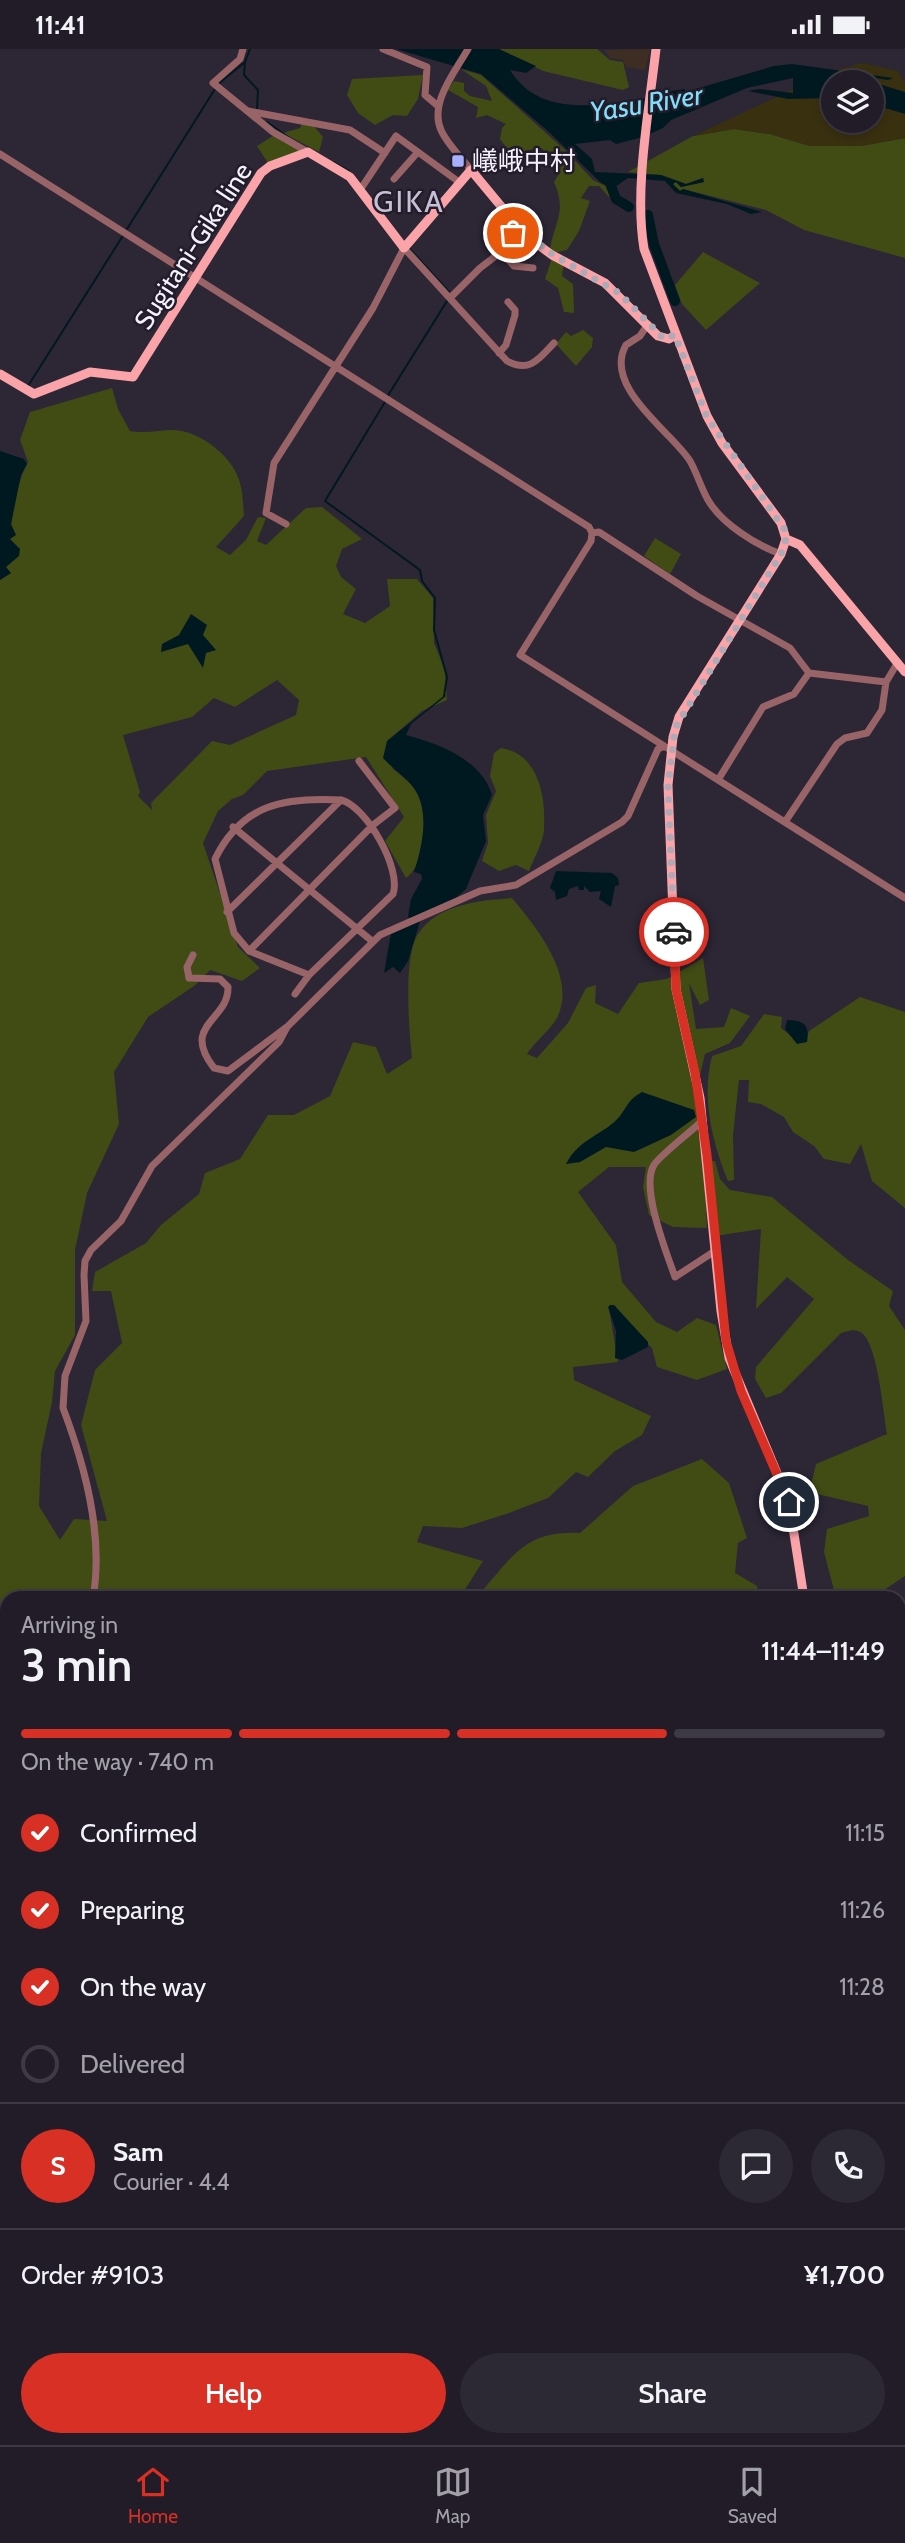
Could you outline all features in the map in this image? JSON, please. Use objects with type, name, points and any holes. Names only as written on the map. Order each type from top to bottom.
[{"type":"main road","points":[[656,49],[640,226],[644,249],[707,417],[722,443],[781,523],[786,539],[781,554],[679,717],[667,748],[676,989],[695,1073],[702,1120],[729,1358],[789,1502],[803,1591]]},
{"type":"main road","points":[[308,152],[341,169],[404,248],[471,170],[518,227],[552,254],[605,283],[664,339],[675,335]]},
{"type":"main road","name":"Sugitani-Gika line","points":[[0,374],[34,394],[90,372],[133,377],[265,169],[308,152]]},
{"type":"main road","points":[[786,539],[800,545],[905,672]]},
{"type":"street","points":[[243,49],[240,59],[213,83],[247,111],[308,152]]},
{"type":"street","points":[[383,49],[427,67],[425,95],[438,106]]},
{"type":"street","points":[[468,49],[438,106],[443,134],[471,170]]},
{"type":"street","points":[[247,111],[350,130],[385,153]]},
{"type":"street","points":[[360,190],[396,136],[459,182]]},
{"type":"street","points":[[394,179],[418,152]]},
{"type":"street","points":[[0,154],[589,527],[592,533],[591,541],[520,655],[905,898]]},
{"type":"street","points":[[451,297],[480,268],[501,252],[518,227]]},
{"type":"street","points":[[286,524],[266,513],[272,469],[377,300],[404,248],[507,362],[524,367],[538,362],[554,344]]},
{"type":"street","points":[[501,252],[514,266],[533,268]]},
{"type":"street","points":[[499,353],[506,345],[515,315],[508,302]]},
{"type":"street","points":[[648,324],[640,336],[626,345],[622,357],[624,374],[641,408],[690,462],[710,505],[753,541],[781,554]]},
{"type":"street","points":[[592,533],[600,532],[697,596],[790,647],[809,673],[886,682]]},
{"type":"street","points":[[785,822],[837,744],[845,738],[867,733],[882,710],[886,682],[898,662]]},
{"type":"street","points":[[718,780],[763,707],[794,694],[809,673]]},
{"type":"street","points":[[193,955],[187,967],[189,978],[220,979],[228,987],[227,997],[206,1024],[202,1037],[205,1054],[214,1068],[228,1071],[288,1026],[372,941],[480,891],[516,885],[622,822],[628,816],[658,750],[667,748]]},
{"type":"street","points":[[248,951],[373,825],[395,808],[359,761]]},
{"type":"street","points":[[295,994],[309,975],[357,931],[393,894],[396,887],[373,825],[347,802],[341,800],[293,799],[248,816],[233,827],[215,859],[234,933],[248,951],[309,975]]},
{"type":"street","points":[[227,912],[341,800]]},
{"type":"street","points":[[233,827],[276,865],[372,941]]},
{"type":"street","points":[[94,1591],[97,1563],[91,1508],[63,1400],[65,1376],[86,1321],[85,1261],[90,1250],[121,1221],[152,1166],[279,1042],[288,1026]]},
{"type":"street","points":[[702,1120],[654,1164],[650,1184],[662,1239],[675,1277],[715,1251]]},
{"type":"shaded area","points":[[650,49],[645,70],[626,67],[623,60],[610,58],[605,50]]},
{"type":"green space","points":[[499,49],[597,49],[610,60],[623,62],[629,87],[623,90],[543,71]]},
{"type":"green space","points":[[461,69],[481,75],[565,150],[593,180],[616,191],[617,196],[609,197],[599,186],[589,186],[581,198],[590,201],[579,231],[567,250],[554,253],[550,249],[560,209],[554,182],[560,172],[557,160],[541,148],[518,152],[510,150],[500,139],[502,128],[506,124],[487,115],[476,118],[478,107],[448,90],[454,81],[464,83],[464,91],[470,96],[492,101],[486,86]]},
{"type":"green space","points":[[423,75],[418,99],[407,116],[393,115],[375,125],[358,113],[347,95],[352,79]]},
{"type":"green space","points":[[302,123],[314,126],[323,137],[319,152],[283,133],[300,128]]},
{"type":"green space","points":[[734,129],[770,134],[810,146],[861,146],[905,138],[905,258],[804,230],[766,210],[683,189],[680,191],[672,184],[676,182],[681,187],[704,182],[703,178],[686,184],[661,175],[628,172],[693,136]]},
{"type":"green space","points":[[274,135],[301,151],[268,163],[257,146]]},
{"type":"green space","points":[[703,252],[760,283],[706,330],[682,304],[675,285]]},
{"type":"green space","points":[[552,258],[564,263],[562,276],[573,284],[574,313],[564,312],[558,288],[545,279]]},
{"type":"green space","points":[[583,330],[593,338],[592,347],[576,366],[556,344],[566,332],[571,336]]},
{"type":"green space","points":[[112,388],[118,409],[130,431],[184,431],[215,447],[231,464],[237,473],[242,491],[244,516],[216,547],[230,555],[246,540],[258,517],[266,518],[257,541],[266,545],[306,508],[322,507],[362,539],[342,549],[336,566],[341,577],[356,589],[343,614],[365,623],[390,606],[387,579],[417,579],[433,598],[434,643],[445,670],[447,700],[422,711],[387,741],[393,769],[417,792],[424,817],[423,841],[418,863],[406,878],[385,841],[404,817],[366,757],[267,771],[243,795],[232,799],[218,811],[203,843],[238,947],[260,968],[242,981],[210,970],[194,986],[148,1017],[114,1072],[119,1124],[87,1193],[75,1250],[75,1335],[55,1371],[52,1402],[41,1453],[39,1506],[60,1540],[74,1519],[107,1521],[81,1425],[95,1370],[122,1343],[111,1291],[92,1291],[95,1272],[146,1243],[161,1225],[199,1194],[205,1173],[240,1159],[268,1115],[294,1115],[330,1096],[353,1042],[376,1047],[387,1074],[412,1058],[409,976],[413,945],[418,934],[436,916],[448,910],[474,902],[512,898],[551,952],[562,984],[558,1016],[527,1054],[537,1058],[568,1023],[586,988],[596,985],[595,1003],[618,1014],[639,983],[667,979],[703,958],[709,1000],[700,1005],[689,983],[696,1029],[724,1027],[731,1008],[750,1016],[730,1043],[705,1054],[700,1075],[704,1160],[715,1161],[720,1179],[730,1190],[772,1197],[848,1260],[893,1291],[889,1306],[905,1330],[905,1576],[882,1591],[834,1591],[824,1552],[827,1529],[869,1516],[868,1506],[817,1494],[811,1485],[816,1464],[887,1434],[876,1365],[868,1340],[857,1331],[841,1333],[781,1393],[766,1398],[755,1379],[756,1367],[814,1299],[787,1277],[756,1309],[761,1229],[715,1236],[705,1183],[707,1228],[673,1227],[649,1215],[643,1187],[646,1167],[609,1167],[578,1192],[616,1245],[622,1282],[656,1322],[677,1332],[697,1318],[716,1325],[727,1369],[697,1380],[657,1367],[652,1348],[617,1313],[616,1306],[609,1309],[618,1362],[573,1367],[574,1380],[651,1416],[642,1435],[615,1451],[588,1477],[576,1472],[548,1498],[462,1528],[423,1526],[417,1542],[483,1561],[464,1591],[0,1591],[0,580],[11,573],[5,567],[15,500],[28,462],[20,440],[30,412]],"holes":[[[277,680],[299,700],[296,715],[230,745],[212,741],[151,803],[152,810],[138,796],[140,792],[123,735],[192,717],[214,698],[235,707]]]},
{"type":"green space","points":[[655,538],[681,554],[670,574],[644,556]]},
{"type":"green space","points":[[501,748],[524,759],[538,779],[541,791],[543,835],[529,871],[516,865],[499,871],[482,861],[488,843],[486,815],[496,791],[490,776],[494,753]]},
{"type":"green space","points":[[860,997],[905,1012],[905,1208],[872,1181],[861,1144],[850,1164],[824,1159],[814,1146],[793,1132],[784,1117],[761,1104],[748,1102],[749,1080],[739,1080],[733,1135],[734,1180],[728,1181],[717,1151],[710,1119],[708,1087],[712,1056],[741,1046],[764,1014],[782,1017],[781,1028],[796,1040],[806,1039],[809,1031]]},
{"type":"green space","points":[[702,1459],[729,1483],[747,1538],[738,1543],[735,1573],[757,1586],[758,1591],[482,1591],[509,1560],[531,1542],[561,1533],[580,1533],[633,1486]]},
{"type":"sand","points":[[862,63],[898,71],[905,83],[905,138],[861,146],[810,146],[770,134],[734,129],[693,136],[821,76],[821,133],[884,133],[884,70],[836,70]]},
{"type":"water","name":"Yasu River","points":[[396,49],[499,49],[536,66],[526,73],[510,70],[524,87],[541,98],[581,105],[666,96],[671,91],[685,89],[685,92],[774,66],[792,64],[835,70],[821,70],[821,98],[788,99],[748,91],[759,89],[793,93],[793,78],[747,88],[671,120],[663,128],[643,137],[616,144],[610,140],[575,144],[592,159],[595,172],[661,175],[686,184],[703,178],[704,182],[681,187],[676,182],[673,184],[680,191],[683,189],[762,212],[751,214],[727,204],[676,193],[665,181],[628,178],[612,189],[600,182],[549,132],[481,74]]},
{"type":"water","points":[[884,86],[905,92],[905,114],[884,108]]},
{"type":"water","points":[[0,451],[24,459],[27,464],[21,475],[11,524],[16,535],[10,539],[20,549],[19,556],[6,567],[11,573],[0,580]]},
{"type":"water","points":[[191,614],[207,625],[203,635],[216,650],[206,653],[203,668],[188,644],[161,652],[162,644],[179,635]]},
{"type":"water","points":[[445,695],[411,724],[406,735],[445,748],[479,772],[492,795],[483,815],[486,841],[466,889],[451,902],[411,919],[408,917],[411,899],[422,879],[421,874],[414,872],[422,837],[423,813],[416,790],[383,758],[387,741]]},
{"type":"water","points":[[556,871],[612,873],[618,878],[619,885],[615,886],[611,907],[599,899],[601,891],[590,892],[584,886],[584,890],[579,890],[578,886],[569,889],[567,896],[556,900],[555,892],[550,888]]},
{"type":"water","points":[[420,921],[408,961],[400,973],[393,967],[384,973],[391,933]]},
{"type":"water","points":[[787,1020],[802,1022],[808,1031],[807,1042],[797,1044],[785,1029]]},
{"type":"water","points":[[642,1092],[694,1110],[696,1117],[671,1135],[634,1152],[606,1147],[580,1162],[566,1164],[578,1148],[613,1123],[631,1100]]},
{"type":"water","points":[[614,1305],[648,1342],[648,1347],[622,1360],[615,1358],[616,1331],[608,1307]]},
{"type":"waterway","points":[[218,84],[245,62],[250,49]]},
{"type":"waterway","points":[[245,62],[244,75],[258,90],[257,110]]},
{"type":"waterway","points":[[127,229],[215,89]]},
{"type":"waterway","points":[[267,122],[288,137]]},
{"type":"waterway","points":[[333,162],[349,171]]},
{"type":"waterway","points":[[604,178],[609,181],[616,199],[629,207]]},
{"type":"waterway","points":[[648,215],[654,244],[675,301]]},
{"type":"waterway","points":[[28,386],[124,234]]},
{"type":"waterway","points":[[408,247],[449,292]]},
{"type":"waterway","points":[[387,397],[447,301]]},
{"type":"waterway","points":[[385,402],[325,501],[420,570],[422,581],[435,598],[434,630],[447,677],[444,696]]},
{"type":"way so far","points":[[513,233],[518,227],[552,254],[605,283],[619,293],[658,336],[669,339],[675,335],[707,417],[722,443],[774,511],[785,530],[786,539],[781,554],[685,706],[675,728],[668,785],[674,932]]},
{"type":"place","name":"嶬峨中村","points":[[458,161]]},
{"type":"district","name":"GIKA","points":[[409,201]]},
{"type":"route","points":[[674,932],[676,989],[700,1098],[721,1311],[729,1358],[789,1502]]}]
